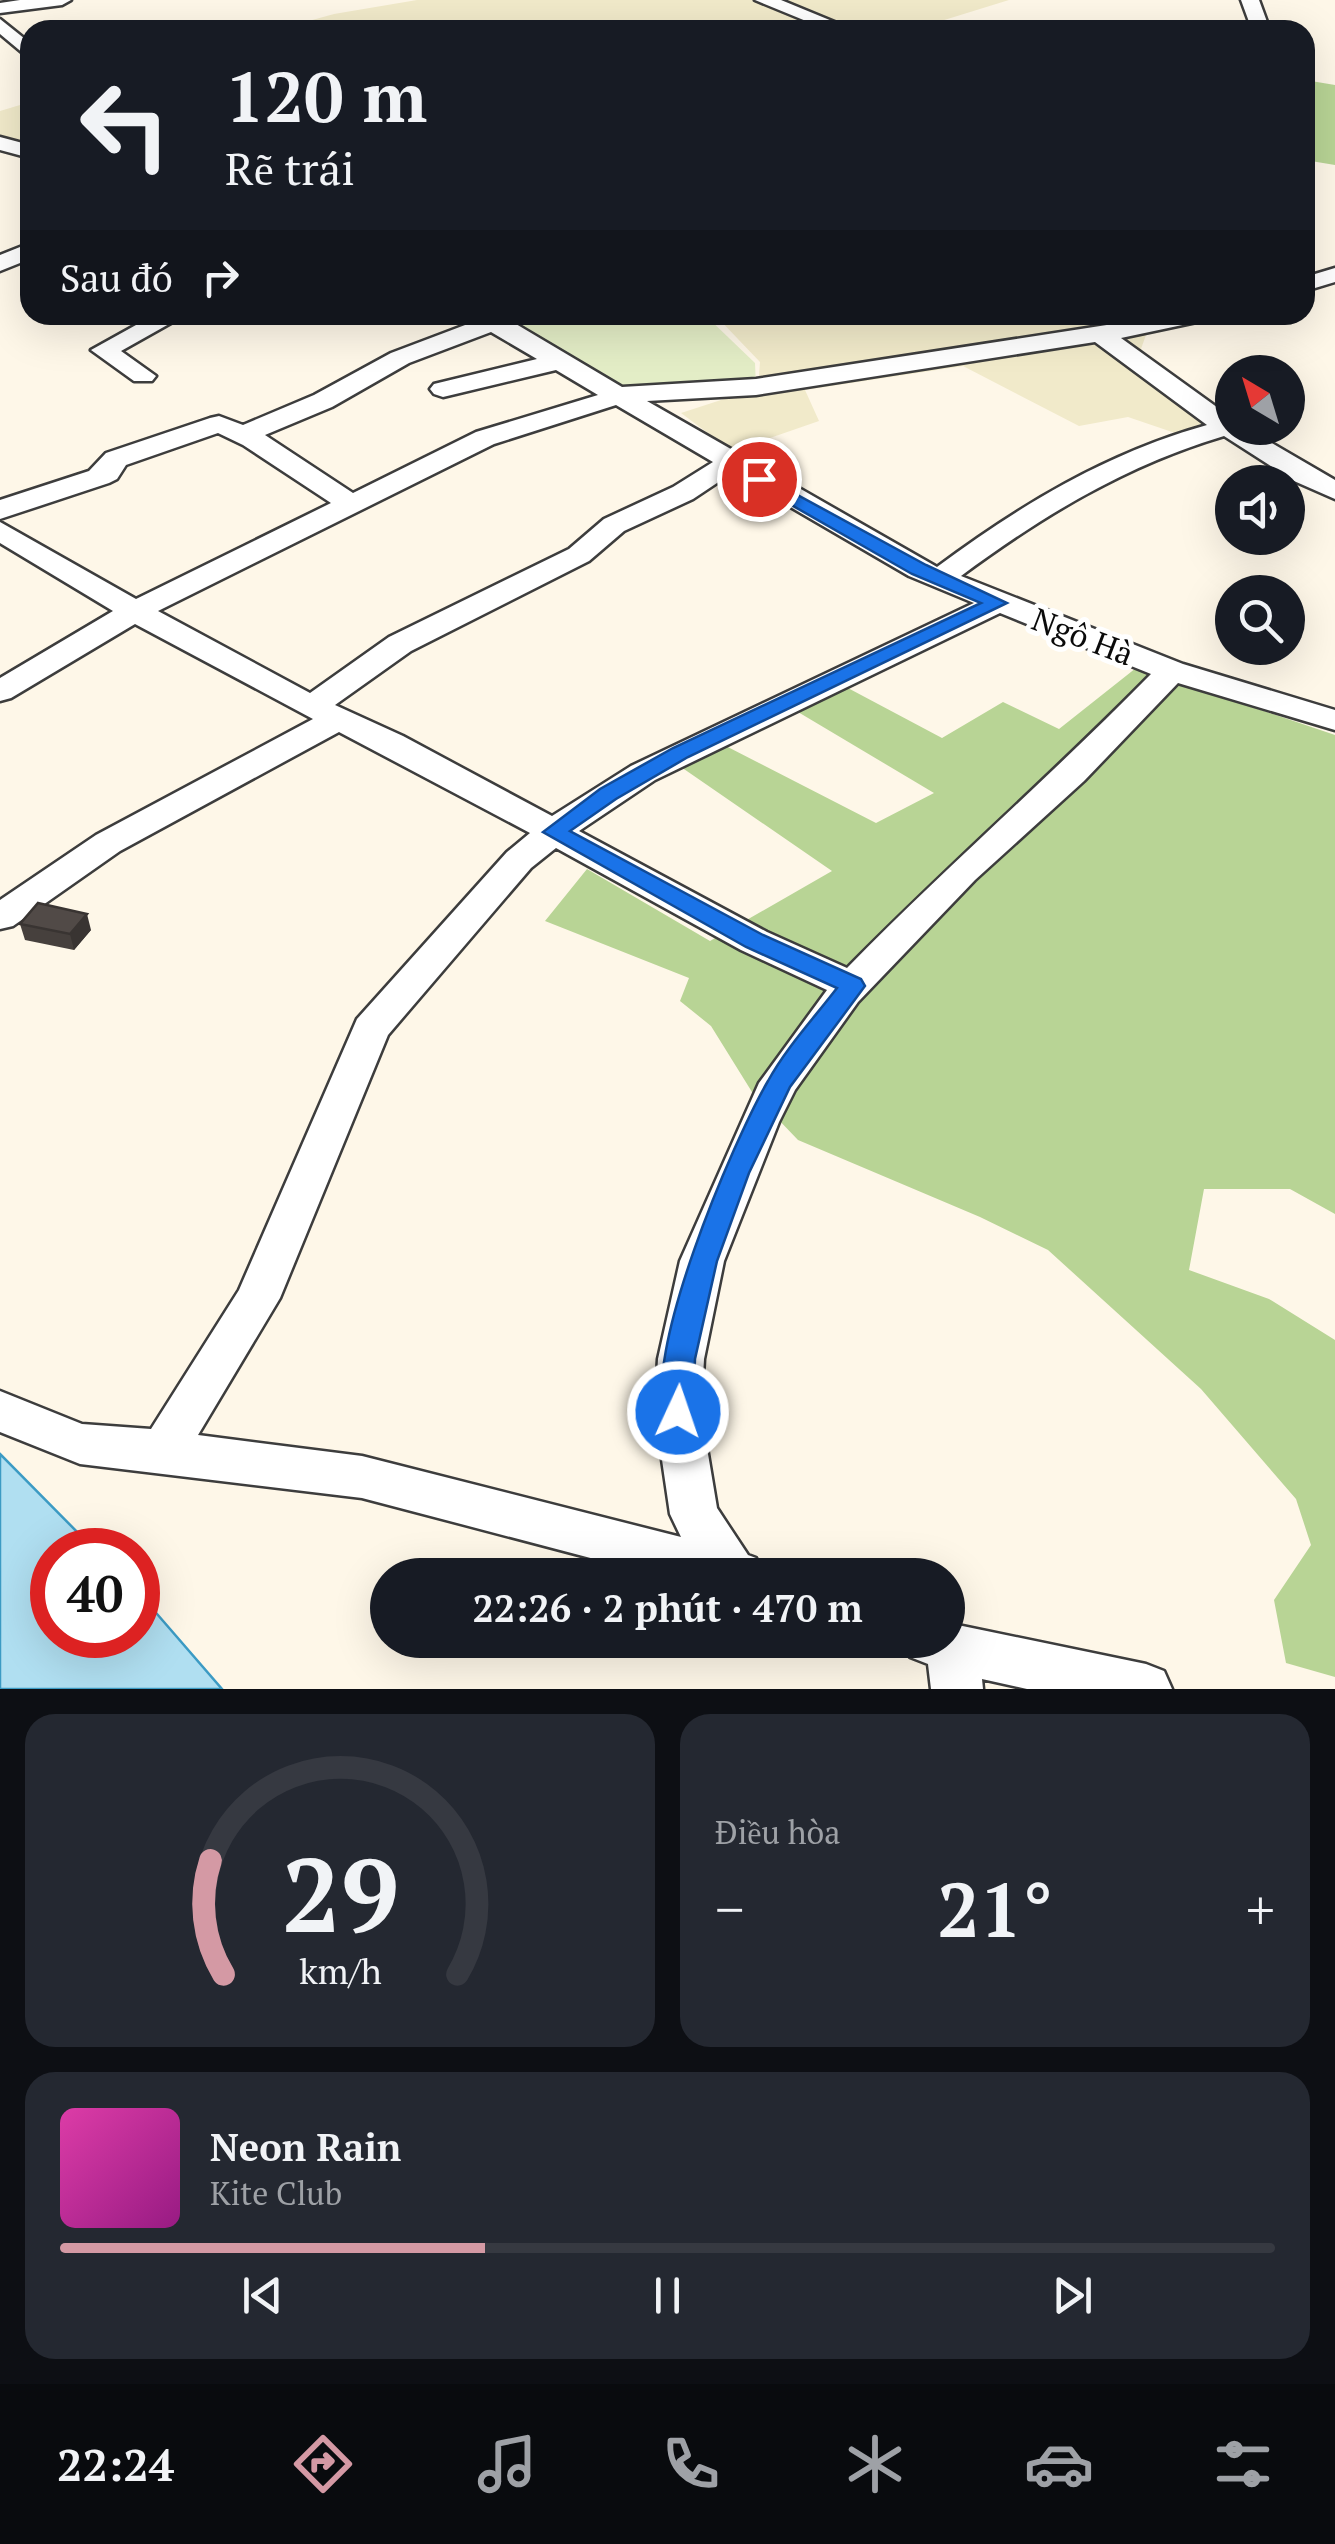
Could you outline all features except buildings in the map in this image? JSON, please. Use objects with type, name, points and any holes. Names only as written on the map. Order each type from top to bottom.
[{"type":"street","points":[[0,8],[62,0]]},
{"type":"street","points":[[764,0],[819,20]]},
{"type":"street","points":[[0,24],[20,53]]},
{"type":"street","points":[[143,376],[103,350],[152,325]]},
{"type":"street","points":[[252,439],[250,432],[256,428],[323,402],[400,358],[474,325]]},
{"type":"street","name":"Ngô Hà","points":[[498,325],[623,395],[730,462],[940,578],[1172,671],[1335,720]]},
{"type":"street","points":[[0,691],[135,612],[484,438],[623,395],[756,386],[1141,325]]},
{"type":"street","points":[[1100,334],[1215,418]]},
{"type":"street","points":[[443,390],[562,361]]},
{"type":"street","points":[[0,512],[30,497],[99,478],[116,459],[218,424],[252,439],[353,505]]},
{"type":"street","points":[[940,578],[1006,527],[1093,476],[1135,456],[1215,431]]},
{"type":"street","points":[[1254,445],[1295,472],[1335,490]]},
{"type":"street","points":[[0,917],[108,843],[326,712],[400,644],[459,611],[578,555],[614,525],[683,492],[730,462]]},
{"type":"street","points":[[0,531],[135,612],[754,941],[852,986]]},
{"type":"street","points":[[163,1450],[258,1298],[371,1029],[500,881],[554,832],[608,794],[680,753],[998,603]]},
{"type":"street","points":[[725,1558],[694,1514],[678,1412],[680,1359],[702,1261],[759,1122],[779,1083],[852,986],[962,872],[1072,774],[1172,671]]},
{"type":"street","points":[[0,1411],[80,1444],[163,1450],[362,1477],[678,1558]]},
{"type":"street","points":[[946,1659],[1146,1689]]},
{"type":"shaded area","points":[[417,0],[1009,0],[944,20],[312,20]]},
{"type":"shaded area","points":[[20,105],[20,144],[0,138],[0,111]]},
{"type":"shaded area","points":[[725,325],[1149,325],[1141,349],[1212,425],[1175,433],[1128,417],[1079,426],[963,366],[805,390],[819,421],[732,451],[681,413],[758,388],[760,362]]},
{"type":"green space","points":[[1315,82],[1335,85],[1335,165],[1315,162]]},
{"type":"green space","points":[[497,325],[715,325],[755,363],[756,387],[623,395]]},
{"type":"green space","points":[[1136,668],[1335,735],[1335,1214],[1290,1189],[1204,1189],[1189,1270],[1269,1299],[1335,1340],[1335,1677],[1286,1663],[1274,1600],[1311,1545],[1296,1499],[1201,1389],[1048,1250],[798,1140],[752,1092],[711,1026],[680,1001],[689,978],[545,921],[587,869],[710,941],[832,871],[681,767],[720,743],[876,823],[934,793],[798,712],[846,687],[942,738],[1003,702],[1059,729]]},
{"type":"water","points":[[0,1454],[73,1528],[30,1528],[30,1658],[160,1658],[160,1617],[222,1689],[0,1689]]},
{"type":"route","points":[[678,1412],[680,1359],[702,1261],[736,1173],[779,1083],[852,986],[754,941],[554,832],[643,772],[998,603],[919,570],[759,479]]}]
